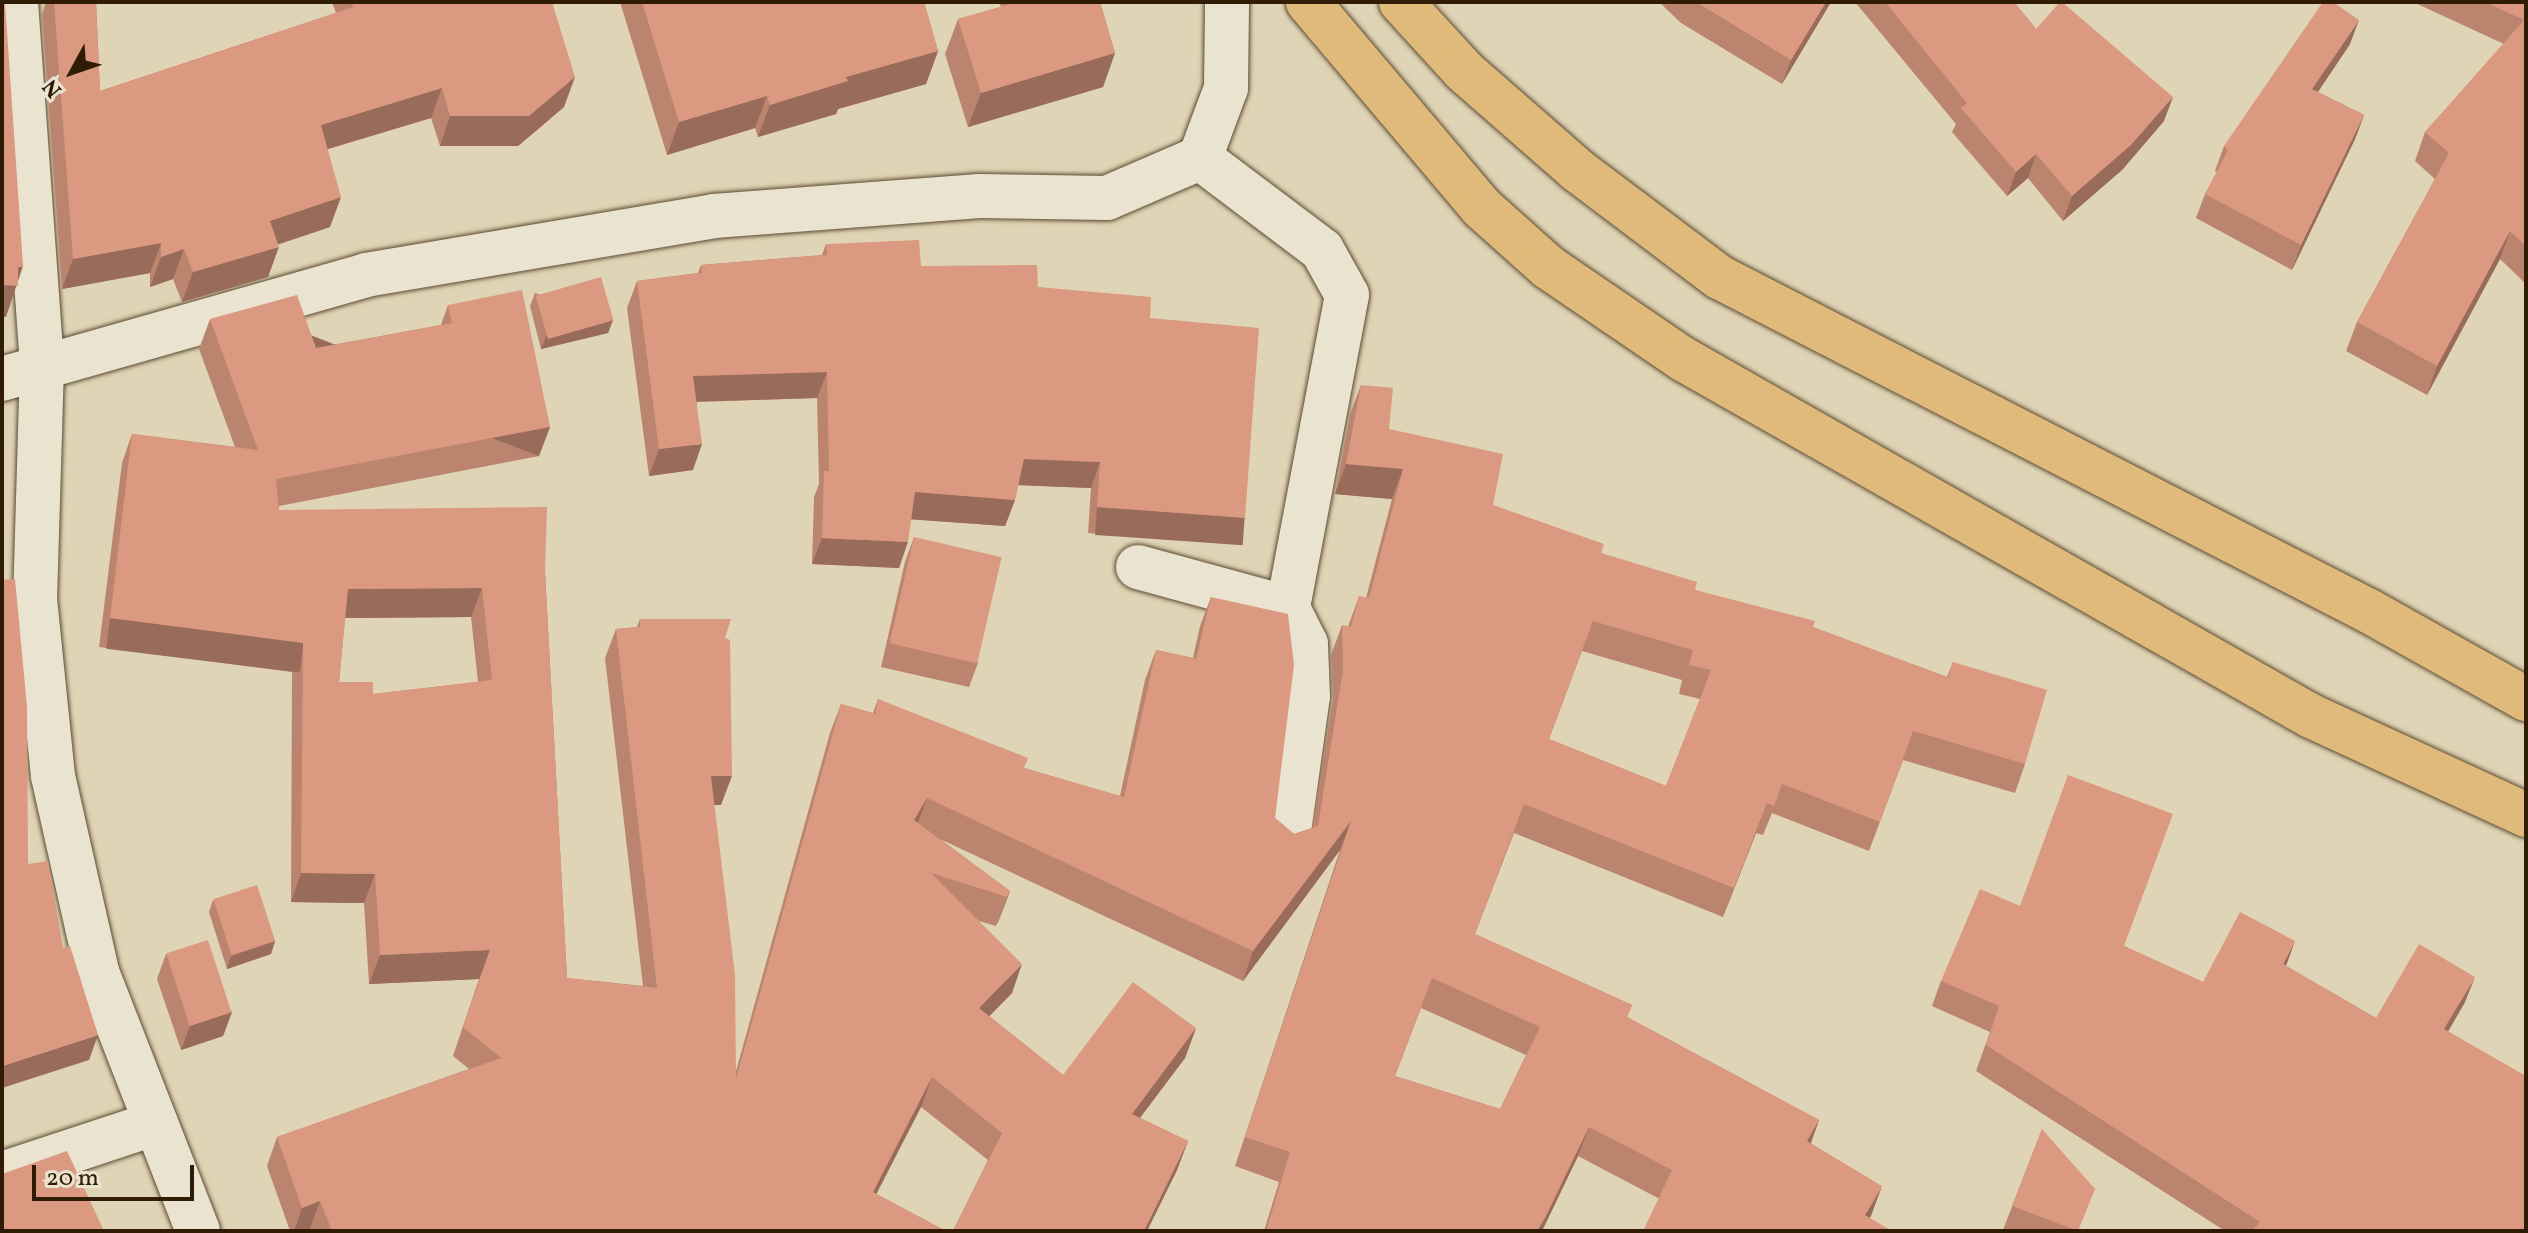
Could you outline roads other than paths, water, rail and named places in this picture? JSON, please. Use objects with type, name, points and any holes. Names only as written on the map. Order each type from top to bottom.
[{"type":"main road","points":[[1308,2],[1481,207],[1548,267],[1683,359],[2311,716],[2526,815]]},
{"type":"main road","points":[[1401,2],[1464,71],[1577,170],[1719,277],[2369,611],[2526,699]]},
{"type":"street","points":[[16,2],[22,372],[35,599],[53,776],[97,972],[198,1231]]},
{"type":"street","points":[[22,372],[366,275],[714,216],[979,196],[1107,198],[1200,158],[1226,88],[1227,2]]},
{"type":"street","points":[[1200,158],[1322,250],[1347,295],[1288,608],[1306,644],[1308,696],[1288,839]]},
{"type":"street","points":[[1138,567],[1288,608]]},
{"type":"street","points":[[2,1174],[156,1123]]}]
